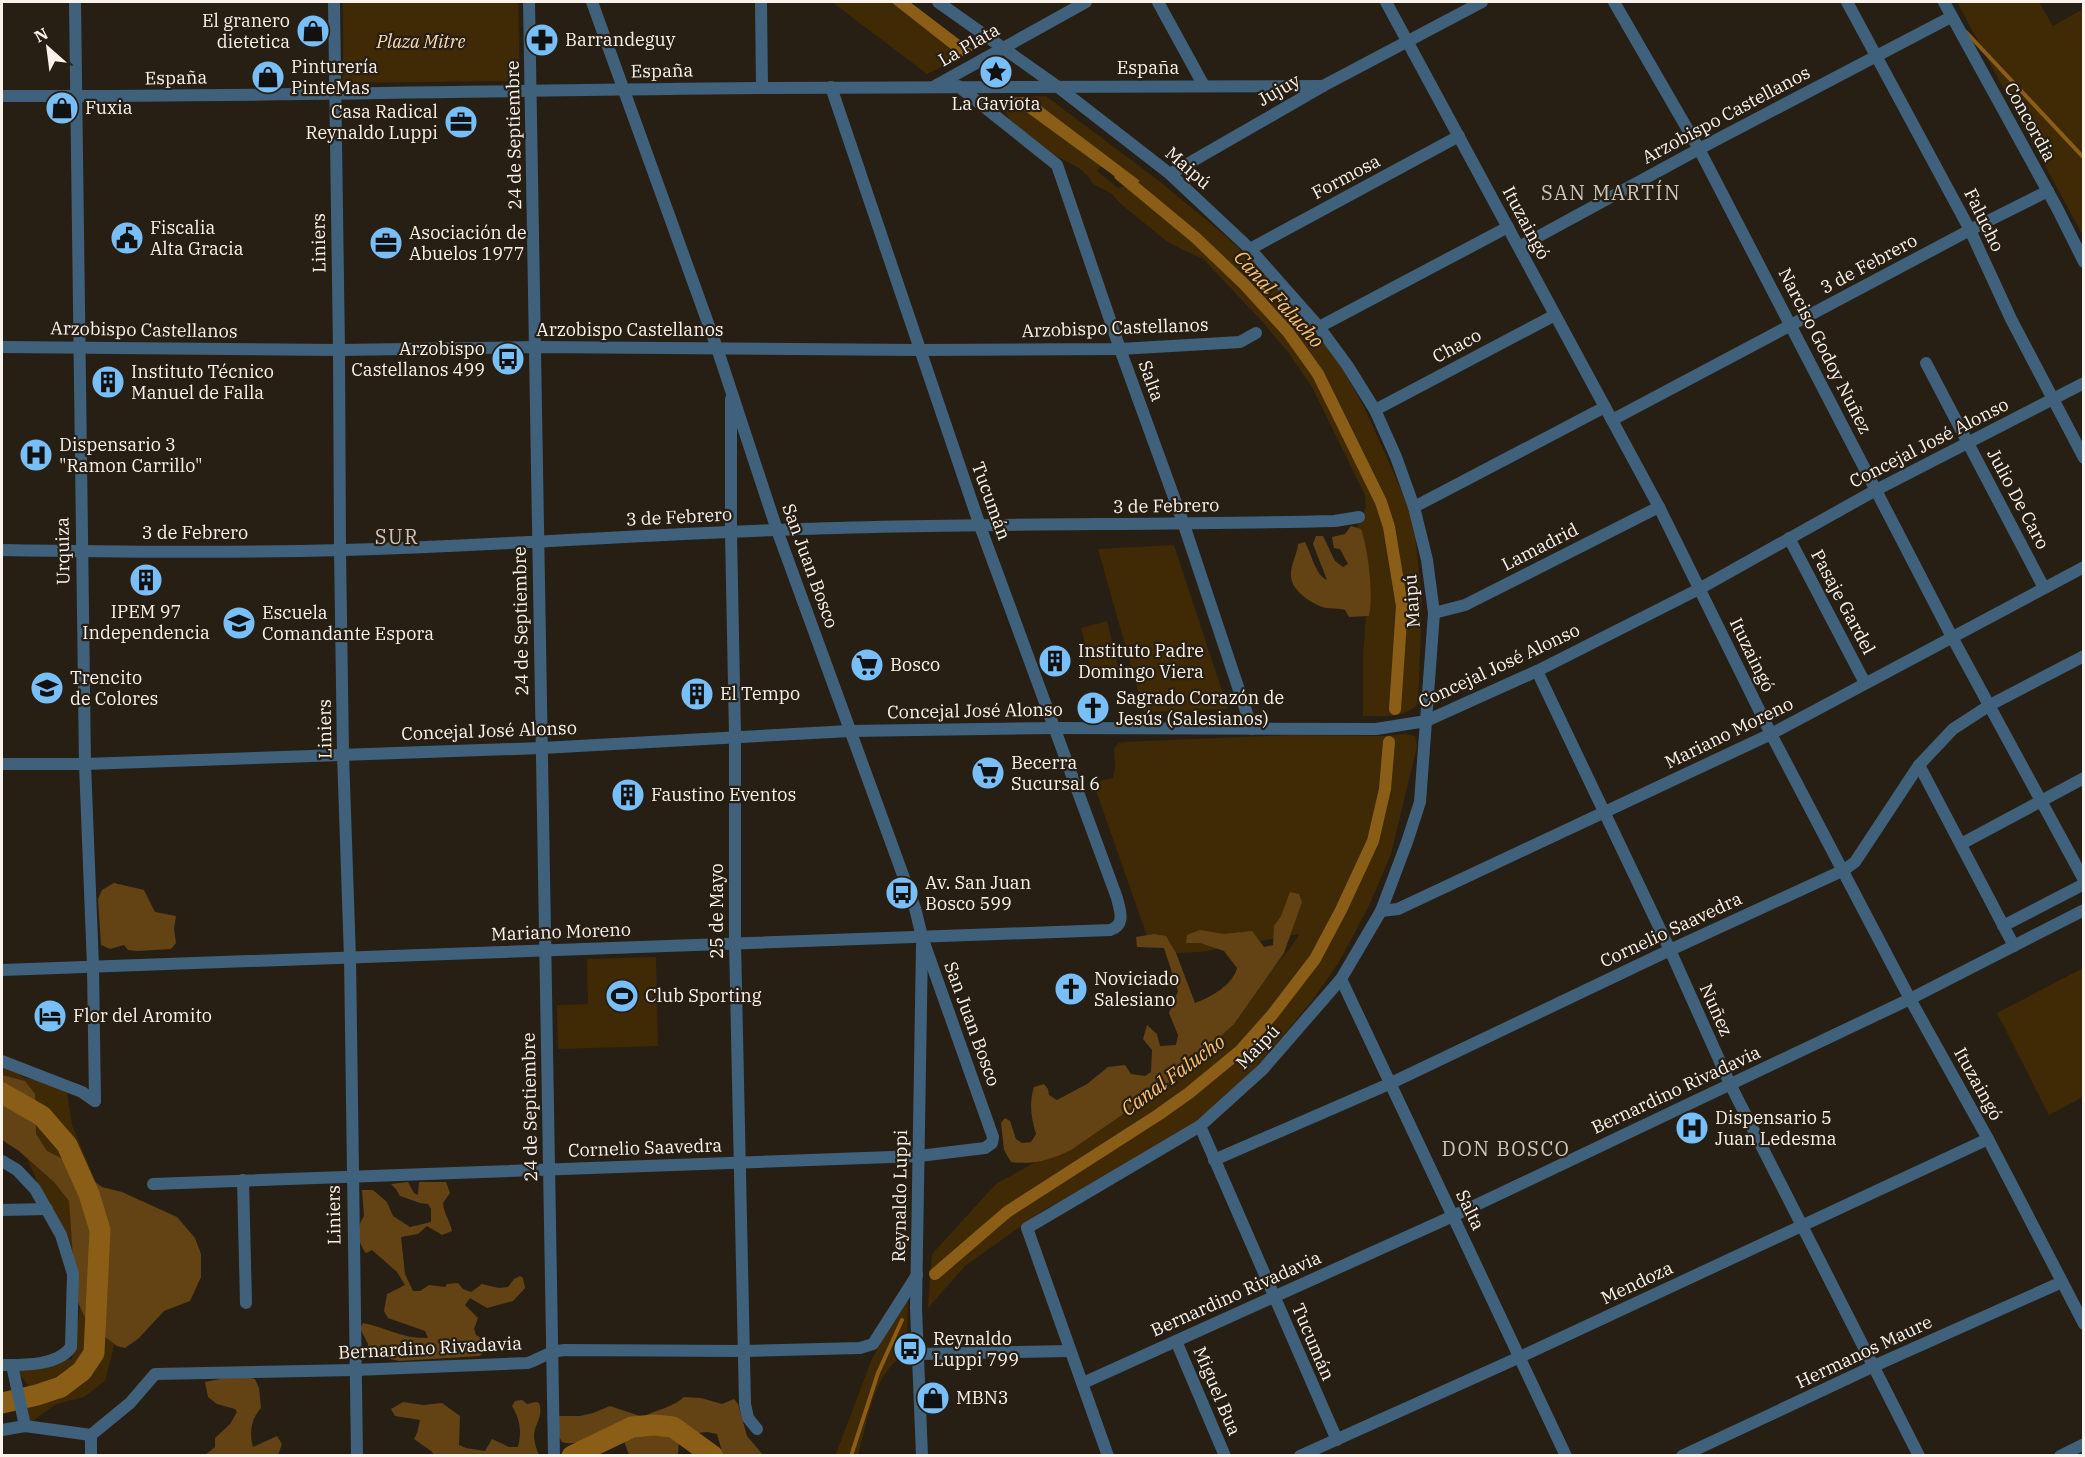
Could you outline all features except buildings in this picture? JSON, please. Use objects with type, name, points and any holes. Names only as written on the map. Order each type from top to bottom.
[{"type":"street","name":"Urquiza","points":[[2,1061],[82,1092],[95,1101],[81,551],[81,347],[75,2]]},
{"type":"street","name":"Liniers","points":[[334,2],[343,754],[350,958],[357,1455]]},
{"type":"street","name":"24 de Septiembre","points":[[529,2],[554,1455]]},
{"type":"street","name":"San Juan Bosco","points":[[592,2],[717,348],[777,530],[915,908],[922,937],[993,1137],[992,1143]]},
{"type":"street","points":[[761,2],[762,87]]},
{"type":"street","name":"Maipú","points":[[938,2],[1058,87],[1170,174],[1250,249],[1319,327],[1347,365],[1375,410],[1396,457],[1414,507],[1427,560],[1434,613],[1420,802],[1381,911],[1341,979],[1263,1070],[1200,1126],[1027,1228],[1070,1351]]},
{"type":"street","name":"La Plata","points":[[934,86],[1002,46],[1086,2]]},
{"type":"street","points":[[1158,2],[1204,86]]},
{"type":"street","name":"Ituzaingó","points":[[1386,2],[1659,507],[1771,734],[1988,1139],[2084,1324]]},
{"type":"street","name":"Jujuy","points":[[1170,174],[1323,86],[1482,2]]},
{"type":"street","name":"Narciso Godoy Nuñez","points":[[1614,2],[1699,149],[1952,637],[2084,880]]},
{"type":"street","name":"Falucho","points":[[1847,2],[1970,230],[2011,319],[2084,458]]},
{"type":"street","name":"Concordia","points":[[1944,2],[2048,191],[2084,262]]},
{"type":"street","name":"Arzobispo Castellanos","points":[[1519,248],[1699,149],[1951,16]]},
{"type":"street","name":"Salta","points":[[958,86],[1057,165],[1120,349],[1184,525],[1252,729]]},
{"type":"street","name":"España","points":[[2,96],[762,87],[1323,86]]},
{"type":"street","name":"Tucumán","points":[[831,87],[980,526],[1117,898],[1121,913],[1120,923]]},
{"type":"street","name":"Formosa","points":[[1250,249],[1459,136]]},
{"type":"street","name":"3 de Febrero","points":[[1612,420],[2048,191]]},
{"type":"street","points":[[1319,327],[1508,227]]},
{"type":"street","name":"Chaco","points":[[1375,410],[1555,315]]},
{"type":"street","name":"Arzobispo Castellanos","points":[[2,347],[339,350],[535,347],[1120,349],[1240,342],[1256,333]]},
{"type":"street","name":"Julio De Caro","points":[[1926,363],[2044,588]]},
{"type":"street","name":"Concejal José Alonso","points":[[2,764],[85,764],[542,748],[850,731],[1056,728],[1376,729],[1426,722],[1536,671],[1699,589],[1876,490],[2084,383]]},
{"type":"street","name":"25 de Mayo","points":[[731,389],[735,942],[743,1351],[745,1404],[748,1418],[757,1429]]},
{"type":"street","points":[[1414,507],[1605,407]]},
{"type":"street","name":"Lamadrid","points":[[1434,613],[1465,605],[1659,507]]},
{"type":"street","name":"3 de Febrero","points":[[2,550],[340,550],[538,543],[777,530],[1184,525],[1335,521],[1359,517]]},
{"type":"street","name":"Pasaje Gardel","points":[[1789,538],[1865,683]]},
{"type":"street","name":"Mariano Moreno","points":[[1381,911],[1398,909],[1771,734],[2084,567]]},
{"type":"street","name":"Cornelio Saavedra","points":[[1214,1160],[1389,1084],[1844,870],[1855,862],[1919,765],[1953,729],[1990,705],[2084,656]]},
{"type":"street","name":"Nuñez","points":[[1536,671],[1670,950],[1730,1084],[1919,1455]]},
{"type":"street","points":[[1919,765],[2014,946]]},
{"type":"street","points":[[1960,844],[2084,778]]},
{"type":"street","points":[[2003,926],[2084,884]]},
{"type":"street","name":"Bernardino Rivadavia","points":[[1083,1383],[1453,1216],[1911,999],[2084,910]]},
{"type":"street","name":"Mariano Moreno","points":[[2,970],[1110,930],[1120,923]]},
{"type":"street","name":"Reynaldo Luppi","points":[[922,937],[917,1275],[922,1455]]},
{"type":"street","name":"Salta","points":[[1341,979],[1566,1455]]},
{"type":"street","name":"Tucumán","points":[[1200,1126],[1337,1440]]},
{"type":"street","name":"Mendoza","points":[[1300,1455],[1520,1357],[1988,1139]]},
{"type":"street","name":"Cornelio Saavedra","points":[[153,1184],[919,1156],[984,1148],[992,1143]]},
{"type":"street","points":[[2,1161],[17,1170],[29,1182],[47,1209],[61,1236],[73,1274],[71,1347],[67,1353],[55,1360],[7,1365],[25,1426]]},
{"type":"street","points":[[243,1180],[246,1303]]},
{"type":"street","points":[[2,1210],[47,1209]]},
{"type":"street","name":"Bernardino Rivadavia","points":[[91,1435],[130,1403],[155,1374],[355,1370],[528,1363],[552,1351],[743,1351],[860,1348],[873,1344],[917,1275]]},
{"type":"street","name":"Hermanos Maure","points":[[1682,1455],[2062,1282]]},
{"type":"street","name":"Miguel Bua","points":[[1176,1341],[1225,1455]]},
{"type":"street","points":[[919,1354],[1070,1351],[1108,1455]]},
{"type":"street","points":[[2,1430],[25,1426],[91,1435],[91,1455]]},
{"type":"street","points":[[2060,1455],[2084,1444]]},
{"type":"green space","name":"Plaza Mitre","points":[[343,2],[518,2],[520,81],[343,83]]},
{"type":"green space","points":[[832,2],[891,2],[961,57],[927,74]]},
{"type":"green space","points":[[1957,2],[2039,2],[2053,26],[2083,9],[2083,236]]},
{"type":"green space","points":[[1046,96],[1159,181],[1221,232],[1267,274],[1330,346],[1365,409],[1413,516],[1422,601],[1418,704],[1412,709],[1392,716],[1363,716],[1363,657],[1367,601],[1355,531],[1366,507],[1365,495],[1312,387],[1288,352],[1203,259],[1165,240],[1111,193],[1093,184],[1079,168],[1037,146],[1014,127],[1002,99],[1007,98],[1101,166],[1097,171],[1118,188],[1139,181],[1029,97]]},
{"type":"green space","points":[[1174,545],[1228,709],[1144,712],[1098,549]]},
{"type":"green space","points":[[1107,621],[1119,671],[1093,677],[1081,628]]},
{"type":"green space","points":[[1405,734],[1415,736],[1417,746],[1391,854],[1369,906],[1339,962],[1312,1001],[1257,1066],[1217,1105],[1181,1133],[1134,1162],[1045,1209],[965,1266],[928,1308],[932,1254],[996,1184],[1064,1146],[1243,1006],[1299,934],[1201,952],[1176,953],[1148,939],[1093,782],[1113,778],[1114,749],[1119,743],[1124,742],[1291,735],[1384,736]]},
{"type":"green space","name":"Club Sporting","points":[[656,957],[658,1046],[558,1049],[557,1005],[588,1004],[587,959]]},
{"type":"green space","points":[[2083,968],[2083,1097],[2049,1115],[1997,1013]]},
{"type":"green space","points":[[2,1063],[25,1078],[66,1085],[72,1125],[119,1238],[122,1316],[105,1381],[84,1397],[56,1404],[25,1426],[19,1399],[36,1395],[12,1365],[72,1359],[83,1286],[23,1149],[2,1138]]},
{"type":"green space","points":[[908,1293],[907,1353],[886,1372],[879,1384],[858,1455],[835,1456],[872,1359]]},
{"type":"shaded area","points":[[891,2],[910,2],[973,50],[961,57]]},
{"type":"shaded area","points":[[1029,97],[1140,181],[1128,186],[1007,98]]},
{"type":"shaded area","points":[[1351,526],[1361,529],[1366,548],[1371,585],[1369,616],[1349,617],[1345,610],[1315,604],[1299,592],[1291,577],[1298,544],[1305,542],[1317,569],[1327,580],[1313,544],[1316,536],[1323,536],[1335,561],[1343,567],[1348,564],[1340,549],[1334,548],[1332,537],[1345,534]]},
{"type":"shaded area","points":[[114,883],[144,890],[155,912],[176,916],[174,929],[176,943],[171,949],[138,951],[128,950],[124,945],[110,949],[101,945],[98,899],[102,890]]},
{"type":"shaded area","points":[[1290,892],[1299,894],[1302,902],[1284,953],[1234,1024],[1174,1079],[1071,1150],[1041,1161],[1011,1162],[1004,1150],[1001,1123],[1005,1118],[1010,1121],[1016,1139],[1022,1143],[1031,1142],[1036,1134],[1031,1110],[1034,1087],[1044,1084],[1049,1095],[1057,1100],[1087,1084],[1108,1067],[1125,1065],[1131,1074],[1145,1076],[1151,1072],[1152,1050],[1143,1039],[1147,1025],[1157,1034],[1160,1046],[1176,1045],[1178,1035],[1169,1013],[1178,991],[1164,948],[1137,947],[1136,937],[1154,934],[1166,936],[1176,953],[1195,1003],[1226,985],[1237,968],[1224,951],[1200,943],[1186,943],[1187,935],[1200,930],[1224,934],[1252,931],[1264,947],[1273,945],[1274,926],[1281,916]]},
{"type":"shaded area","points":[[2,1075],[25,1081],[35,1094],[36,1134],[47,1151],[102,1187],[122,1192],[177,1217],[195,1238],[201,1254],[201,1277],[190,1301],[164,1311],[138,1339],[125,1348],[117,1346],[88,1324],[76,1298],[69,1201],[54,1182],[19,1151],[2,1140]]},
{"type":"shaded area","points":[[408,1182],[414,1193],[418,1195],[419,1182],[446,1182],[450,1193],[443,1203],[452,1231],[442,1235],[427,1226],[418,1234],[401,1237],[405,1274],[413,1291],[420,1291],[429,1285],[445,1287],[447,1284],[458,1283],[463,1289],[471,1292],[482,1284],[499,1288],[508,1287],[514,1279],[520,1276],[523,1278],[525,1288],[513,1301],[487,1308],[470,1298],[465,1305],[478,1318],[474,1329],[476,1335],[486,1341],[486,1350],[480,1356],[399,1361],[390,1359],[385,1354],[368,1354],[368,1344],[360,1328],[363,1323],[403,1335],[428,1338],[425,1331],[388,1318],[384,1311],[387,1294],[405,1285],[397,1272],[372,1250],[366,1253],[359,1235],[364,1216],[362,1190],[373,1190],[387,1202],[393,1216],[410,1227],[431,1222],[431,1209],[428,1204],[400,1196],[391,1184]]},
{"type":"shaded area","points":[[239,1375],[255,1379],[259,1388],[261,1408],[252,1426],[253,1447],[277,1436],[282,1444],[278,1455],[204,1456],[215,1447],[215,1438],[230,1424],[237,1412],[235,1409],[217,1404],[208,1397],[205,1382]]},
{"type":"shaded area","points":[[684,1397],[701,1398],[722,1404],[734,1399],[738,1404],[747,1436],[763,1455],[723,1455],[717,1434],[707,1432],[679,1435],[678,1455],[629,1455],[618,1430],[576,1443],[562,1442],[557,1433],[558,1416],[580,1416],[610,1406],[643,1417],[674,1404]]},
{"type":"shaded area","points":[[522,1400],[527,1404],[539,1403],[540,1416],[534,1436],[539,1455],[434,1455],[414,1439],[420,1420],[395,1416],[391,1409],[403,1402],[423,1405],[442,1403],[460,1416],[459,1445],[485,1451],[492,1439],[509,1447],[518,1447],[520,1426],[512,1406],[515,1401]]},
{"type":"waterway","points":[[1966,32],[2084,158]]},
{"type":"waterway","name":"Canal Falucho","points":[[1120,175],[1196,238],[1245,285],[1288,332],[1318,374],[1381,502],[1389,527],[1402,606],[1395,709]]},
{"type":"waterway","name":"Canal Falucho","points":[[935,1274],[1007,1212],[1189,1093],[1240,1051],[1272,1015],[1315,959],[1373,841],[1385,789],[1389,742]]},
{"type":"waterway","points":[[2,1093],[42,1116],[67,1145],[89,1194],[100,1230],[94,1353],[82,1371],[61,1387],[2,1403]]},
{"type":"waterway","name":"Canal Falucho","points":[[851,1456],[878,1373],[902,1320]]},
{"type":"waterway","points":[[572,1456],[632,1427],[654,1425],[673,1427],[713,1456]]},
{"type":"place","name":"El granero dietetica","points":[[313,31]]},
{"type":"place","name":"Barrandeguy","points":[[542,40]]},
{"type":"place","name":"La Gaviota","points":[[996,72]]},
{"type":"place","name":"Pinturería PinteMas","points":[[268,77]]},
{"type":"place","name":"Fuxia","points":[[62,108]]},
{"type":"place","name":"Casa Radical Reynaldo Luppi","points":[[461,122]]},
{"type":"place","name":"Fiscalia Alta Gracia","points":[[127,238]]},
{"type":"place","name":"Asociación de Abuelos 1977","points":[[386,243]]},
{"type":"place","name":"Arzobispo Castellanos 499","points":[[508,359]]},
{"type":"place","name":"Instituto Técnico Manuel de Falla","points":[[108,382]]},
{"type":"place","name":"Dispensario 3 \"Ramon Carrillo\"","points":[[36,455]]},
{"type":"place","name":"IPEM 97 Independencia","points":[[146,580]]},
{"type":"place","name":"Escuela Comandante Espora","points":[[239,623]]},
{"type":"place","name":"Instituto Padre Domingo Viera","points":[[1055,661]]},
{"type":"place","name":"Bosco","points":[[867,665]]},
{"type":"place","name":"Trencito de Colores","points":[[47,688]]},
{"type":"place","name":"El Tempo","points":[[697,694]]},
{"type":"place","name":"Sagrado Corazón de Jesús (Salesianos)","points":[[1093,708]]},
{"type":"place","name":"Becerra Sucursal 6","points":[[988,773]]},
{"type":"place","name":"Faustino Eventos","points":[[628,795]]},
{"type":"place","name":"Av. San Juan Bosco 599","points":[[902,893]]},
{"type":"place","name":"Noviciado Salesiano","points":[[1071,989]]},
{"type":"place","name":"Club Sporting","points":[[622,996]]},
{"type":"place","name":"Flor del Aromito","points":[[50,1016]]},
{"type":"place","name":"Dispensario 5 Juan Ledesma","points":[[1692,1128]]},
{"type":"place","name":"Reynaldo Luppi 799","points":[[910,1349]]},
{"type":"place","name":"MBN3","points":[[933,1398]]},
{"type":"district","name":"SAN MARTÍN","points":[[1611,193]]},
{"type":"district","name":"SUR","points":[[397,537]]},
{"type":"district","name":"DON BOSCO","points":[[1506,1149]]}]
